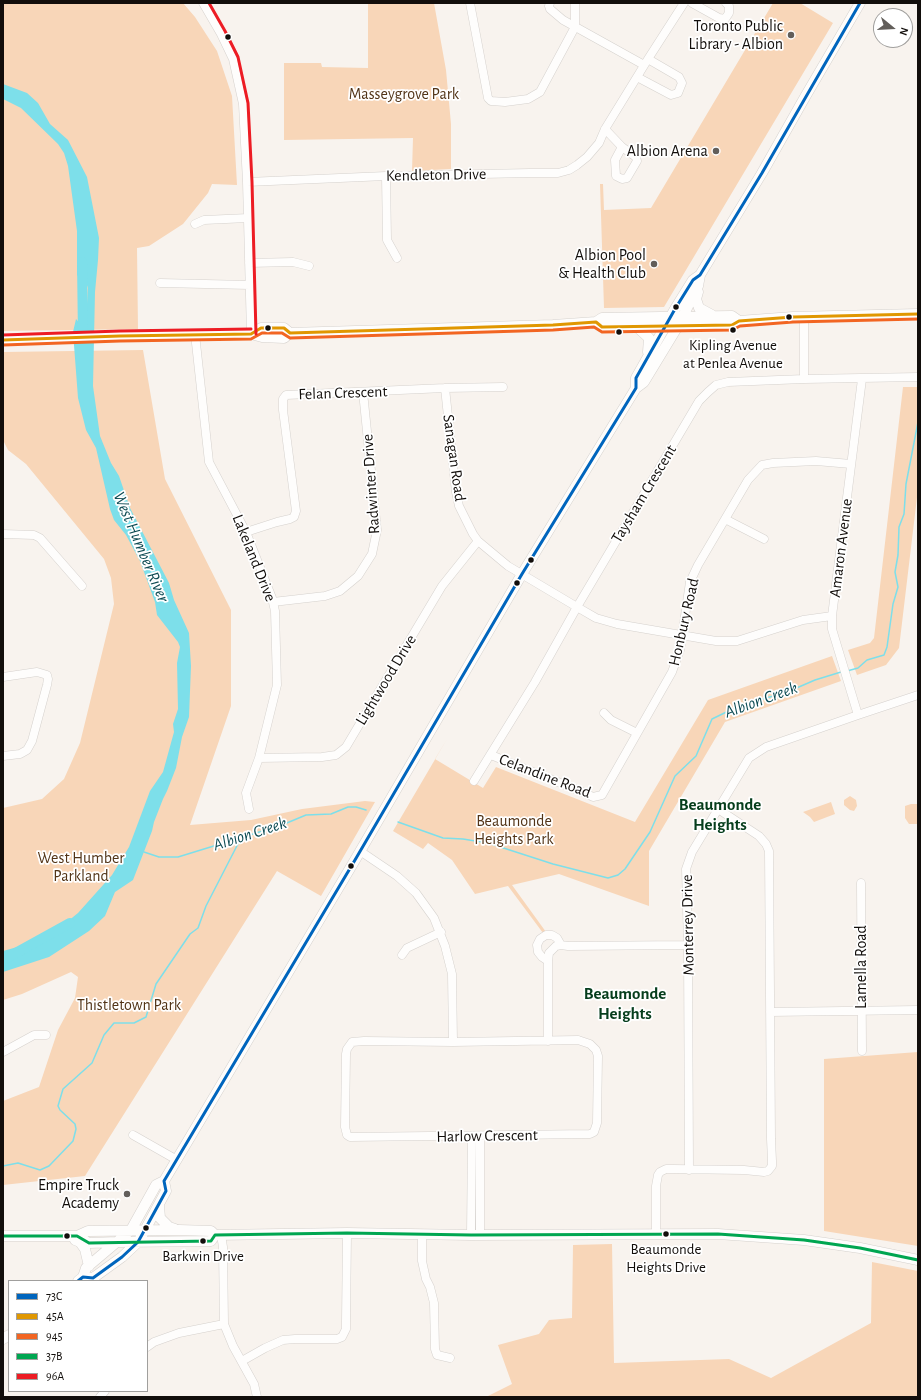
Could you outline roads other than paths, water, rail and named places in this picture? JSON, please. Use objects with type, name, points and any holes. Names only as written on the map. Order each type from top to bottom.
[{"type":"main road","points":[[716,317],[699,308],[696,299],[700,275],[762,173],[860,3]]},
{"type":"main road","points":[[636,388],[636,378],[647,356],[693,280],[700,275]]},
{"type":"main road","points":[[164,1181],[166,1191],[146,1230],[138,1242],[122,1257],[93,1278],[81,1279],[86,1268],[131,1230],[156,1185],[164,1181],[522,574],[636,388],[644,382],[680,322],[698,286]]},
{"type":"main road","points":[[3,340],[195,334],[251,334],[261,328],[284,328],[290,333],[553,325],[596,322],[602,318],[732,325],[739,321],[804,317],[918,314]]},
{"type":"main road","points":[[680,322],[732,316],[739,321]]},
{"type":"main road","points":[[596,322],[602,327],[636,326],[668,321]]},
{"type":"main road","points":[[636,326],[649,338],[647,356]]},
{"type":"main road","points":[[159,1204],[160,1218],[169,1227],[179,1230]]},
{"type":"main road","points":[[3,1236],[77,1236],[88,1231],[131,1230],[211,1231],[218,1235],[347,1233],[422,1235],[718,1234],[804,1240],[918,1260]]},
{"type":"main road","points":[[77,1236],[89,1242],[138,1242],[211,1241],[218,1235]]},
{"type":"main road","points":[[62,1236],[80,1242],[87,1254],[89,1266]]},
{"type":"street","points":[[204,3],[226,46],[237,74],[244,110],[251,334]]},
{"type":"street","points":[[470,3],[486,93],[491,101],[505,102],[528,99],[540,92],[575,27],[575,3]]},
{"type":"street","points":[[550,3],[549,6],[552,12],[575,27],[679,77],[682,83],[678,93],[671,95],[637,77]]},
{"type":"street","name":"Kendleton Drive","points":[[247,182],[386,176],[558,173],[577,165],[587,157],[599,143],[605,129],[684,3]]},
{"type":"street","points":[[692,3],[719,18],[725,19],[729,13],[729,6],[726,3]]},
{"type":"street","points":[[605,129],[622,147]]},
{"type":"street","points":[[386,176],[388,240],[396,258]]},
{"type":"street","points":[[195,224],[204,220],[248,218]]},
{"type":"street","points":[[249,263],[293,262],[309,266]]},
{"type":"street","points":[[160,283],[250,285]]},
{"type":"street","points":[[804,317],[804,379]]},
{"type":"street","name":"Lakeland Drive","points":[[195,334],[209,462],[246,532],[273,602],[275,616],[277,685],[259,758],[246,793],[249,809]]},
{"type":"street","name":"Taysham Crescent","points":[[474,781],[535,682],[577,607],[699,401],[708,392],[716,385],[728,382],[804,379],[918,378]]},
{"type":"street","name":"Amaron Avenue","points":[[858,714],[832,629],[832,616],[862,379]]},
{"type":"street","name":"Felan Crescent","points":[[246,532],[290,519],[294,517],[296,511],[282,410],[283,399],[286,395],[445,388],[503,388]]},
{"type":"street","name":"Sanagan Road","points":[[445,388],[456,492],[459,506],[478,541],[508,566],[577,607],[596,618],[617,624],[716,641],[737,641],[803,620],[832,616]]},
{"type":"street","name":"Radwinter Drive","points":[[273,602],[325,596],[340,591],[358,576],[372,554],[377,530],[363,392]]},
{"type":"street","name":"Honbury Road","points":[[600,796],[602,795],[672,672],[680,650],[690,582],[698,565],[748,480],[762,465],[773,463],[816,461],[851,464]]},
{"type":"street","points":[[725,519],[764,539]]},
{"type":"street","points":[[3,534],[34,535],[40,538],[82,586]]},
{"type":"street","name":"Lightwood Drive","points":[[259,758],[322,758],[336,755],[346,747],[442,586],[478,541]]},
{"type":"street","points":[[3,677],[37,672],[47,675],[47,685],[32,741],[27,750],[20,754],[3,756]]},
{"type":"street","name":"Monterrey Drive","points":[[689,1170],[688,945],[686,869],[692,852],[748,759],[760,750],[858,714],[918,695]]},
{"type":"street","points":[[604,713],[611,720],[637,733]]},
{"type":"street","name":"Celandine Road","points":[[490,755],[593,797],[600,796]]},
{"type":"street","points":[[656,1234],[656,1186],[660,1172],[666,1169],[744,1170],[764,1172],[768,1171],[772,1166],[769,851],[766,844],[759,836],[718,809]]},
{"type":"street","points":[[360,851],[397,876],[416,892],[434,918],[441,932],[452,974],[453,1042]]},
{"type":"street","name":"Lamella Road","points":[[861,884],[862,1051]]},
{"type":"street","points":[[402,955],[406,948],[441,932]]},
{"type":"street","points":[[548,961],[538,952],[537,945],[540,939],[546,935],[552,935],[557,938],[561,945]]},
{"type":"street","points":[[548,1040],[548,961],[550,953],[556,946],[688,945]]},
{"type":"street","points":[[770,1012],[862,1012],[918,1010]]},
{"type":"street","points":[[3,1052],[34,1035],[46,1035]]},
{"type":"street","name":"Harlow Crescent","points":[[548,1040],[584,1041],[590,1044],[596,1050],[598,1056],[597,1124],[594,1132],[586,1135],[350,1137],[346,1131],[346,1054],[347,1049],[352,1042],[453,1042],[548,1040]]},
{"type":"street","points":[[133,1135],[177,1160]]},
{"type":"street","points":[[476,1136],[476,1235]]},
{"type":"street","points":[[242,1361],[283,1340],[337,1339],[342,1336],[346,1329],[347,1233]]},
{"type":"street","points":[[218,1235],[223,1247],[224,1324],[233,1346],[254,1384],[257,1397]]},
{"type":"street","points":[[422,1235],[422,1261],[434,1303],[435,1349],[437,1355],[450,1358]]},
{"type":"street","points":[[148,1346],[154,1342],[179,1334],[224,1324]]},
{"type":"water","points":[[3,84],[27,93],[38,103],[50,124],[68,140],[87,177],[99,238],[95,292],[93,386],[100,436],[111,463],[119,476],[130,508],[169,583],[174,600],[189,633],[191,666],[189,717],[182,737],[176,768],[133,880],[115,892],[105,916],[89,931],[49,957],[3,972],[3,951],[46,939],[78,913],[112,875],[129,847],[150,791],[163,772],[174,732],[173,724],[178,709],[177,663],[180,647],[178,642],[157,615],[155,602],[140,561],[126,535],[114,520],[110,509],[96,448],[86,430],[78,398],[73,332],[76,319],[83,327],[86,320],[88,288],[84,276],[80,273],[77,276],[77,231],[68,166],[64,153],[58,144],[21,108],[3,99]]},
{"type":"waterway","name":"West Humber River","points":[[82,262],[83,338]]},
{"type":"waterway","name":"Albion Creek","points":[[847,671],[858,668],[867,660],[884,655],[887,647],[893,604],[898,587],[895,572],[898,555],[899,527],[904,514],[906,484],[918,422]]},
{"type":"waterway","name":"Albion Creek","points":[[398,822],[443,838],[463,839],[488,843],[553,864],[608,878],[618,875],[625,869],[650,832],[675,776],[696,756],[712,719],[743,704],[785,693],[815,680],[841,672]]},
{"type":"waterway","name":"Albion Creek","points":[[144,852],[159,857],[178,857],[282,825],[306,815],[331,814],[348,807],[356,807],[366,810]]},
{"type":"waterway","points":[[3,1166],[18,1163],[40,1170],[49,1166],[73,1141],[76,1129],[75,1124],[60,1110],[58,1106],[63,1089],[92,1063],[104,1035],[114,1023],[134,1023],[146,1017],[156,984],[190,934],[198,928],[206,906],[242,836]]},
{"type":"waterway","name":"West Humber River","points":[[3,960],[70,923]]},
{"type":"place","name":"Toronto Public Library - Albion","points":[[791,35]]},
{"type":"place","name":"Albion Arena","points":[[716,151]]},
{"type":"place","name":"Albion Pool & Health Club","points":[[654,264]]},
{"type":"place","name":"Kipling Avenue at Penlea Avenue","points":[[733,330]]},
{"type":"place","name":"Empire Truck Academy","points":[[127,1194]]},
{"type":"place","name":"Beaumonde Heights Drive","points":[[666,1234]]},
{"type":"place","name":"Barkwin Drive","points":[[203,1241]]},
{"type":"district","name":"Beaumonde Heights","points":[[720,815]]},
{"type":"district","name":"Beaumonde Heights","points":[[625,1004]]},
{"type":"park label","name":"Masseygrove Park","points":[[404,94]]},
{"type":"park label","name":"Beaumonde Heights Park","points":[[514,830]]},
{"type":"park label","name":"West Humber Parkland","points":[[81,867]]},
{"type":"park label","name":"Thistletown Park","points":[[129,1005]]}]
